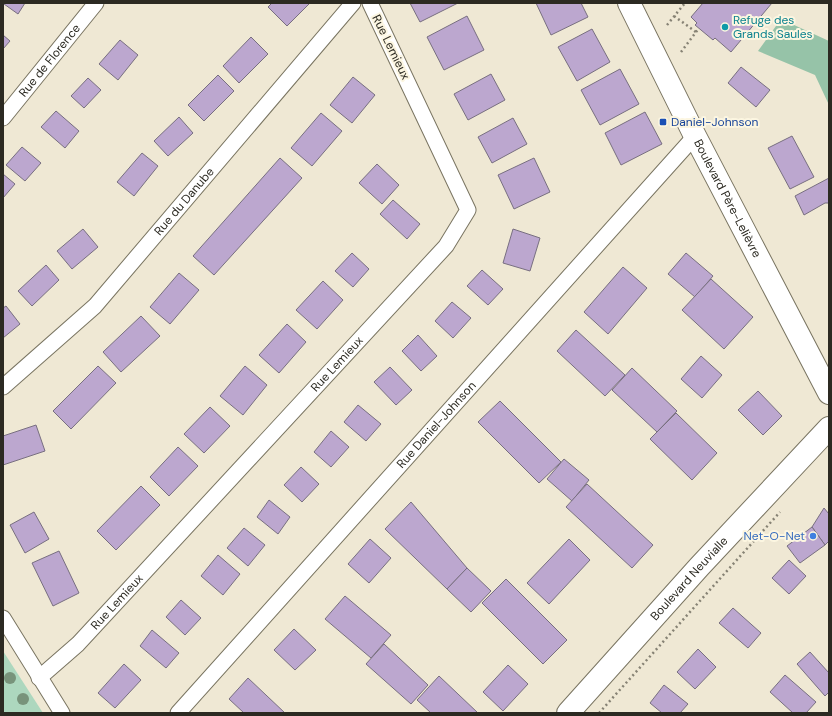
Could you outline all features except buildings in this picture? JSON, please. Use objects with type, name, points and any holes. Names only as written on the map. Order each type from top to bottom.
[{"type":"main road","name":"Boulevard Père-Lelièvre","points":[[629,3],[695,136],[829,393]]},
{"type":"main road","name":"Boulevard Neuvialle","points":[[568,713],[704,561],[829,428]]},
{"type":"street","name":"Rue de Florence","points":[[3,118],[96,3]]},
{"type":"street","name":"Rue du Danube","points":[[3,387],[95,306],[352,3]]},
{"type":"street","name":"Rue Lemieux","points":[[40,678],[78,644],[441,252],[468,210],[370,3]]},
{"type":"street","name":"Rue Daniel-Johnson","points":[[178,713],[695,136]]},
{"type":"street","points":[[3,618],[62,713]]},
{"type":"path","points":[[666,25],[685,3]]},
{"type":"path","points":[[674,16],[696,32]]},
{"type":"path","points":[[681,52],[699,28]]},
{"type":"path","points":[[599,713],[780,511]]},
{"type":"green space","points":[[781,19],[829,41],[829,105],[815,75],[758,51]]},
{"type":"green space","points":[[3,651],[43,713],[3,713]]},
{"type":"place","name":"Refuge des Grands Saules","points":[[725,27]]},
{"type":"place","name":"Daniel-Johnson","points":[[663,122]]},
{"type":"place","name":"Net-O-Net","points":[[813,536]]}]
